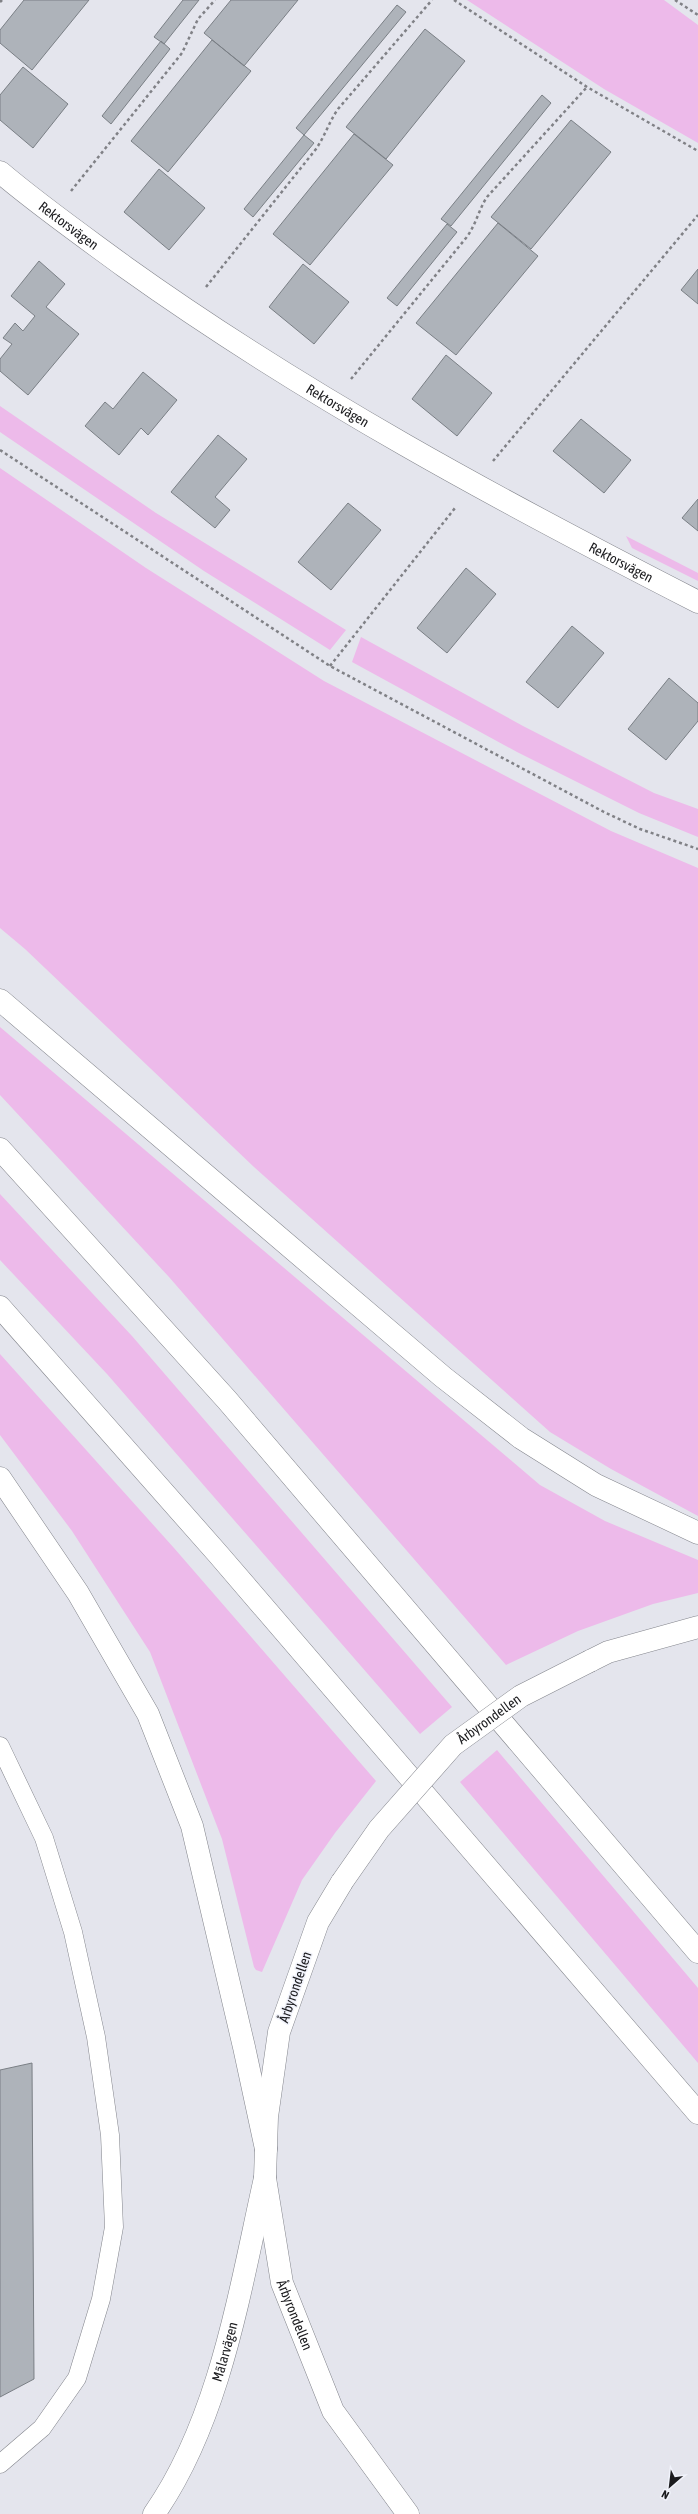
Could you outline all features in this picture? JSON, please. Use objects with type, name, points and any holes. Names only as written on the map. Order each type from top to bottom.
[{"type":"main road","name":"Rektorsvägen","points":[[0,172],[52,214],[187,311],[331,402],[473,485],[698,602]]},
{"type":"main road","points":[[0,1000],[443,1377],[521,1438],[596,1485],[698,1533]]},
{"type":"main road","points":[[0,1148],[227,1400],[698,1952]]},
{"type":"main road","points":[[0,1307],[229,1566],[698,2113]]},
{"type":"main road","points":[[0,1478],[78,1593],[148,1714],[192,1826],[244,2047],[266,2149]]},
{"type":"main road","name":"Årbyrondellen","points":[[408,2514],[333,2411],[282,2283],[265,2178],[267,2117],[279,2032],[318,1922],[342,1882],[379,1829],[453,1745],[521,1696],[608,1652],[698,1627]]},
{"type":"main road","name":"Mälarvägen","points":[[154,2514],[174,2485],[220,2375],[265,2178]]},
{"type":"lane","points":[[0,1746],[44,1838],[73,1932],[96,2037],[109,2127],[114,2227],[101,2299],[77,2378],[42,2428],[0,2464]]},
{"type":"path","points":[[52,214],[182,53],[198,19],[215,0]]},
{"type":"path","points":[[187,311],[316,149],[325,136],[331,119],[338,109],[432,0]]},
{"type":"path","points":[[454,0],[587,87],[698,151]]},
{"type":"path","points":[[675,0],[698,15]]},
{"type":"path","points":[[331,402],[475,227],[479,210],[487,197],[587,87]]},
{"type":"path","points":[[330,666],[473,485],[698,215]]},
{"type":"path","points":[[0,450],[330,666],[604,812],[640,829],[698,849]]},
{"type":"shaded area","points":[[467,0],[664,0],[698,25],[698,143],[604,89]]},
{"type":"shaded area","points":[[0,406],[156,513],[346,630],[330,650],[204,571],[0,432]]},
{"type":"shaded area","points":[[0,468],[146,568],[324,681],[611,831],[698,868],[698,1516],[611,1469],[550,1432],[254,1167],[25,949],[0,928]]},
{"type":"shaded area","points":[[626,536],[698,573],[698,581],[632,548]]},
{"type":"shaded area","points":[[361,637],[523,726],[654,793],[698,809],[698,837],[639,813],[517,752],[352,662]]},
{"type":"shaded area","points":[[0,1027],[540,1485],[605,1521],[698,1560],[698,1593],[653,1604],[578,1631],[506,1665],[169,1277],[0,1095]]},
{"type":"shaded area","points":[[0,1194],[132,1336],[452,1707],[420,1734],[107,1374],[0,1260]]},
{"type":"shaded area","points":[[0,1354],[174,1548],[376,1781],[335,1833],[302,1880],[262,1972],[256,1970],[254,1967],[222,1839],[150,1652],[72,1531],[0,1435]]},
{"type":"shaded area","points":[[497,1750],[698,1988],[698,2063],[460,1782]]},
{"type":"building","points":[[24,0],[89,0],[32,70],[0,43],[0,30]]},
{"type":"building","points":[[183,0],[199,0],[164,44],[154,37]]},
{"type":"building","points":[[231,0],[298,0],[244,66],[204,33]]},
{"type":"building","points":[[397,5],[406,12],[304,135],[296,128]]},
{"type":"building","points":[[425,29],[465,61],[386,159],[346,127]]},
{"type":"building","points":[[212,40],[251,71],[168,172],[131,141]]},
{"type":"building","points":[[161,41],[170,49],[111,124],[102,116]]},
{"type":"building","points":[[23,67],[68,104],[33,148],[0,120],[0,95]]},
{"type":"building","points":[[542,95],[551,103],[451,226],[441,219]]},
{"type":"building","points":[[571,120],[611,152],[531,249],[491,217]]},
{"type":"building","points":[[354,134],[393,165],[310,265],[273,234]]},
{"type":"building","points":[[304,135],[314,143],[253,217],[244,209]]},
{"type":"building","points":[[159,169],[205,208],[169,250],[124,212]]},
{"type":"building","points":[[498,223],[538,256],[456,355],[416,323]]},
{"type":"building","points":[[447,224],[457,232],[397,306],[387,298]]},
{"type":"building","points":[[39,261],[65,284],[46,307],[79,334],[28,395],[0,371],[0,359],[12,344],[3,338],[15,323],[23,331],[35,316],[11,296]]},
{"type":"building","points":[[303,264],[349,302],[314,344],[269,307]]},
{"type":"building","points":[[698,269],[698,304],[681,290]]},
{"type":"building","points":[[446,355],[492,393],[457,436],[412,399]]},
{"type":"building","points":[[143,372],[177,400],[148,435],[141,428],[119,455],[85,426],[105,402],[113,409]]},
{"type":"building","points":[[581,419],[631,460],[604,493],[553,451]]},
{"type":"building","points":[[218,435],[247,459],[215,497],[230,510],[215,528],[171,492]]},
{"type":"building","points":[[698,499],[698,531],[682,518]]},
{"type":"building","points":[[348,503],[381,530],[331,590],[298,562]]},
{"type":"building","points":[[466,568],[496,594],[447,653],[417,628]]},
{"type":"building","points":[[572,626],[604,653],[558,708],[526,682]]},
{"type":"building","points":[[669,678],[698,703],[698,721],[666,760],[628,729]]},
{"type":"building","points":[[32,2063],[34,2379],[0,2397],[0,2070]]}]
